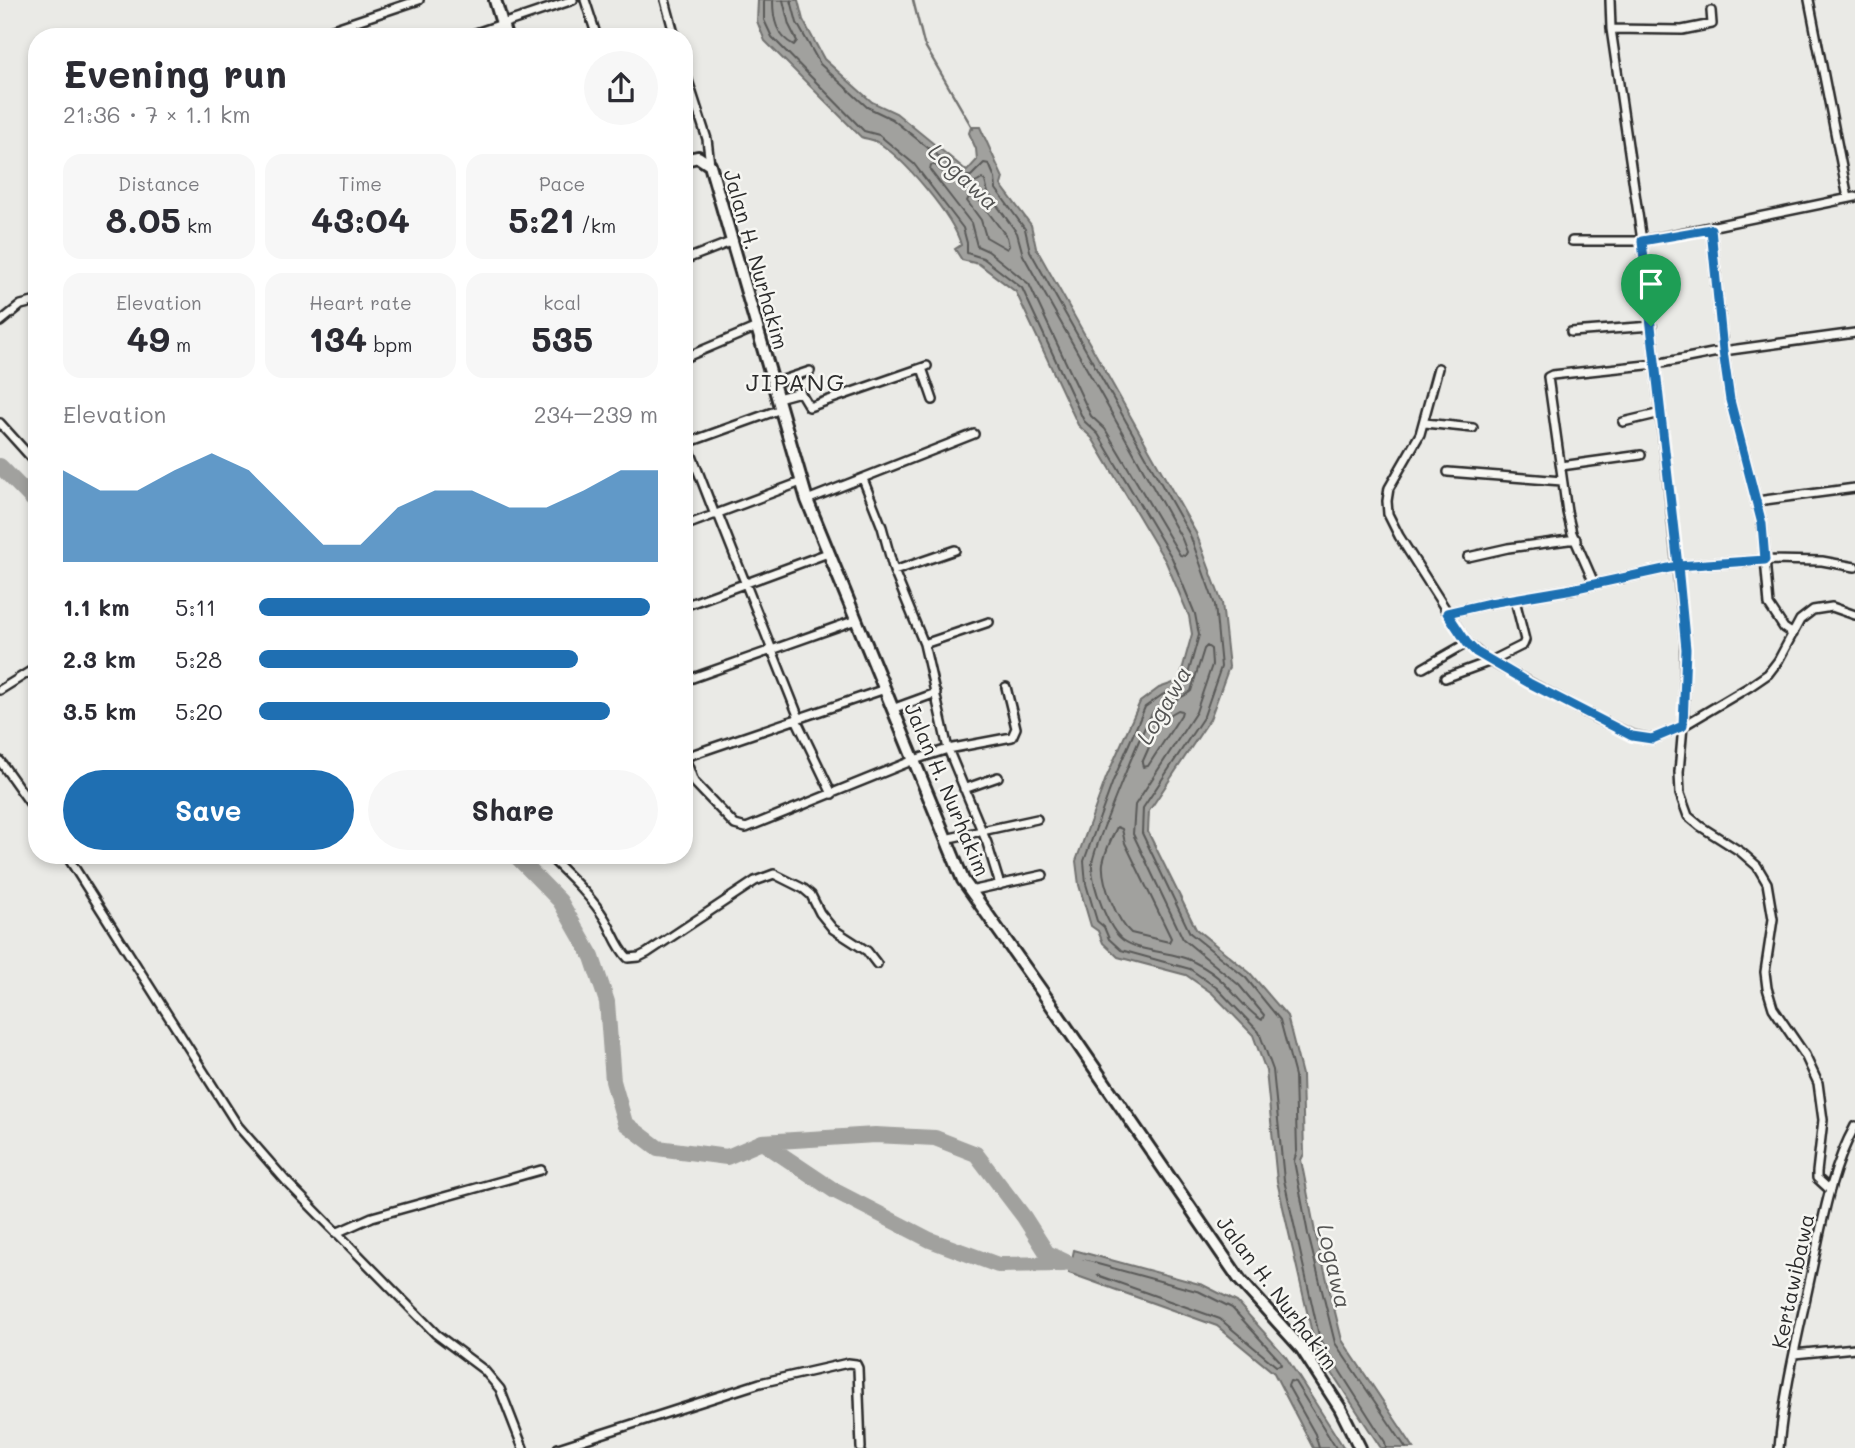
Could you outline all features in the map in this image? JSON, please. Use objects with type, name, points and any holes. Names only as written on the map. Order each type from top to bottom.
[{"type":"main road","points":[[495,0],[503,28]]},
{"type":"main road","name":"Jalan H. Nurhakim","points":[[693,158],[698,157],[710,164],[807,500],[945,839],[970,891],[1240,1280],[1302,1349],[1340,1408],[1360,1448]]},
{"type":"street","points":[[336,28],[419,0]]},
{"type":"street","points":[[490,28],[573,0]]},
{"type":"street","points":[[585,0],[594,28]]},
{"type":"street","points":[[665,0],[673,28]]},
{"type":"street","points":[[1610,0],[1611,29],[1642,241],[1686,649],[1679,783],[1688,816],[1741,852],[1757,866],[1767,883],[1773,919],[1766,963],[1767,988],[1773,1008],[1805,1055],[1818,1083],[1823,1120],[1817,1178],[1830,1190]]},
{"type":"street","points":[[1572,242],[1642,241],[1711,229],[1851,198],[1809,0]]},
{"type":"street","points":[[1611,29],[1664,31],[1710,25],[1713,22],[1711,11]]},
{"type":"street","points":[[693,97],[706,139],[710,164]]},
{"type":"street","points":[[1711,229],[1732,411],[1762,524],[1769,605],[1789,631]]},
{"type":"street","points":[[693,257],[733,241]]},
{"type":"street","points":[[0,322],[21,304],[28,303]]},
{"type":"street","points":[[1571,332],[1651,326]]},
{"type":"street","points":[[693,354],[757,327]]},
{"type":"street","points":[[1594,583],[1567,512],[1548,377],[1592,369],[1656,364],[1723,351],[1855,333]]},
{"type":"street","points":[[693,441],[800,392],[809,407],[924,367],[933,400]]},
{"type":"street","points":[[1438,368],[1431,388],[1429,424],[1389,488],[1387,501],[1391,523],[1450,612],[1467,643],[1476,652],[1495,659],[1529,683],[1632,736],[1652,739],[1768,674],[1779,661],[1789,631],[1814,610],[1832,607],[1855,615]]},
{"type":"street","points":[[774,383],[810,371]]},
{"type":"street","points":[[1623,422],[1661,413]]},
{"type":"street","points":[[0,423],[28,454]]},
{"type":"street","points":[[1429,424],[1473,428]]},
{"type":"street","points":[[807,500],[974,434]]},
{"type":"street","points":[[1561,466],[1641,454]]},
{"type":"street","points":[[693,460],[788,684],[798,719],[832,794]]},
{"type":"street","points":[[1448,472],[1562,481]]},
{"type":"street","points":[[863,479],[882,527],[894,571],[924,644],[948,749],[1000,885]]},
{"type":"street","points":[[693,523],[801,482]]},
{"type":"street","points":[[1756,501],[1855,488]]},
{"type":"street","points":[[1468,557],[1508,548],[1576,539]]},
{"type":"street","points":[[894,571],[955,550]]},
{"type":"street","points":[[693,603],[828,553]]},
{"type":"street","points":[[1450,612],[1678,566],[1765,560],[1822,561],[1855,567]]},
{"type":"street","points":[[1445,678],[1495,659],[1525,643],[1515,600]]},
{"type":"street","points":[[693,678],[856,620]]},
{"type":"street","points":[[924,644],[989,622]]},
{"type":"street","points":[[1423,668],[1467,643]]},
{"type":"street","points":[[0,690],[28,673]]},
{"type":"street","points":[[693,779],[715,806],[740,828],[751,826],[914,760],[948,749],[1007,740],[1014,735],[1016,728],[1006,687]]},
{"type":"street","points":[[693,753],[885,689]]},
{"type":"street","points":[[892,709],[936,693]]},
{"type":"street","points":[[0,761],[28,800]]},
{"type":"street","points":[[964,789],[998,777]]},
{"type":"street","points":[[945,839],[1037,819]]},
{"type":"street","points":[[71,864],[239,1126],[286,1181],[436,1334],[484,1370],[500,1389],[523,1448]]},
{"type":"street","points":[[556,864],[593,903],[628,958],[647,953],[755,881],[774,874],[804,889],[833,929],[867,951],[877,964]]},
{"type":"street","points":[[970,891],[1043,875]]},
{"type":"street","name":"Kertawibawa","points":[[1779,1448],[1794,1354],[1830,1190],[1846,1143],[1855,1126]]},
{"type":"street","points":[[336,1233],[372,1217],[541,1170]]},
{"type":"street","points":[[1794,1354],[1855,1349]]},
{"type":"street","points":[[558,1448],[760,1383],[848,1363],[856,1364],[858,1368],[861,1448]]},
{"type":"water","name":"Logawa","points":[[758,0],[798,0],[803,20],[824,59],[872,102],[896,113],[967,171],[977,160],[976,149],[969,133],[971,127],[980,127],[1003,178],[1001,185],[1031,225],[1036,248],[1196,533],[1222,603],[1229,667],[1210,719],[1149,811],[1148,832],[1196,929],[1250,973],[1287,1016],[1302,1075],[1304,1154],[1301,1160],[1315,1232],[1342,1340],[1414,1448],[1381,1448],[1314,1342],[1277,1181],[1266,1071],[1253,1035],[1212,993],[1186,975],[1118,957],[1103,943],[1098,931],[1091,926],[1079,885],[1076,861],[1106,778],[1140,702],[1159,688],[1179,681],[1192,634],[1189,616],[1166,562],[1092,438],[1078,425],[1016,292],[979,264],[962,260],[955,249],[961,245],[949,219],[913,174],[888,150],[875,141],[861,137],[765,41],[757,21]]},
{"type":"water","points":[[1074,1250],[1203,1285],[1237,1302],[1286,1357],[1344,1448],[1313,1448],[1274,1373],[1217,1326],[1069,1273]]},
{"type":"waterway","points":[[913,0],[924,44],[973,129]]},
{"type":"waterway","points":[[0,466],[28,495]]},
{"type":"waterway","points":[[524,864],[560,901],[592,957],[607,1002],[613,1081],[625,1123],[658,1148],[727,1157],[762,1142],[875,1135],[935,1138],[976,1154],[1024,1217],[1047,1253],[1091,1270]]},
{"type":"waterway","points":[[762,1142],[835,1191],[930,1240],[998,1265],[1064,1264]]},
{"type":"district","name":"JIPANG","points":[[796,381]]},
{"type":"route","points":[[1651,326],[1642,241],[1711,229],[1730,400],[1762,524],[1765,560],[1678,566],[1686,649],[1683,726],[1659,737],[1647,739],[1632,736],[1596,718],[1476,652],[1447,613],[1678,566],[1651,326]]}]
